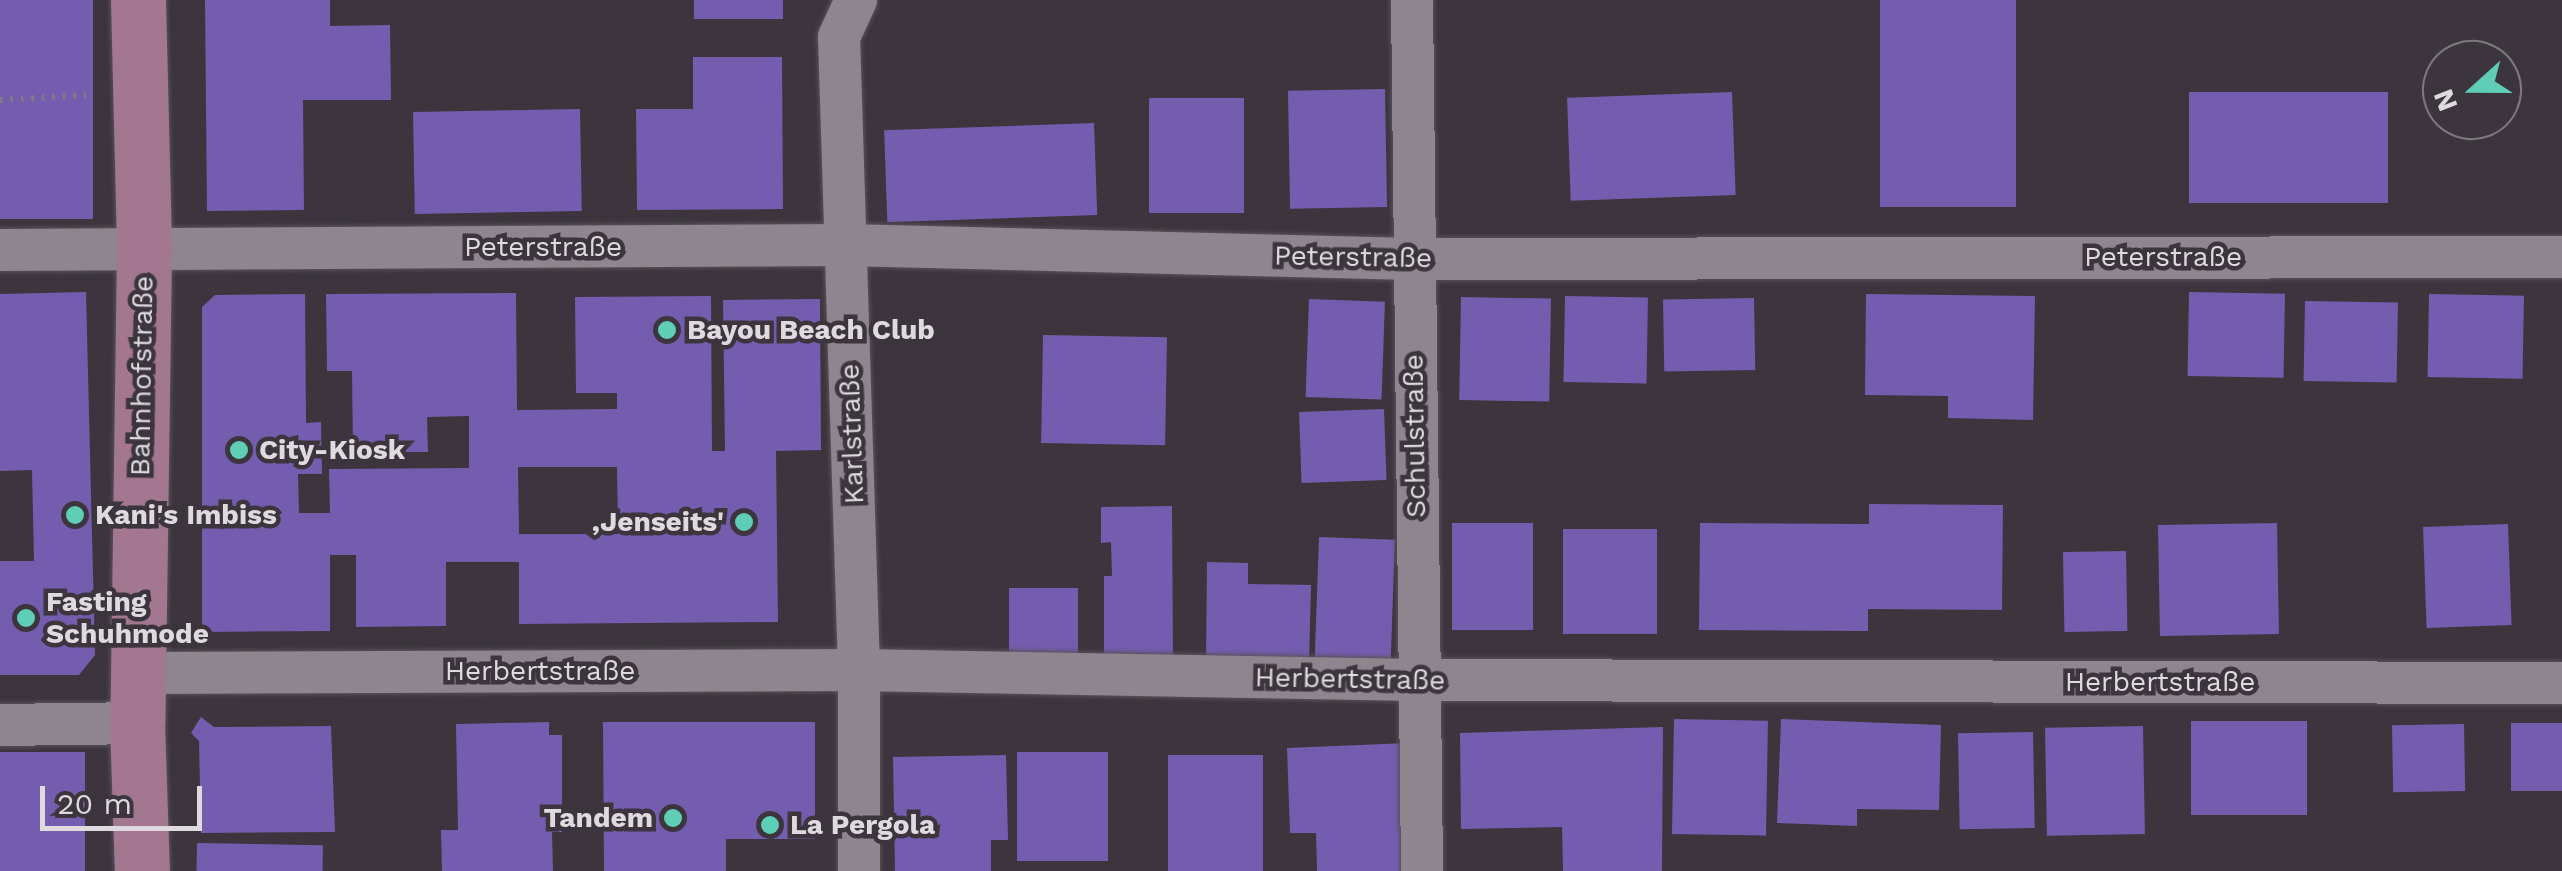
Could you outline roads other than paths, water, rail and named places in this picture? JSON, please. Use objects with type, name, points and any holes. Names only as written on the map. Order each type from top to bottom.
[{"type":"street","name":"Bahnhofstraße","points":[[138,0],[144,250],[137,698],[142,871]]},
{"type":"street","name":"Karlstraße","points":[[856,0],[839,36],[860,670],[859,871]]},
{"type":"street","name":"Schulstraße","points":[[1412,0],[1422,871]]},
{"type":"street","name":"Peterstraße","points":[[0,250],[846,245],[1412,258],[2562,257]]},
{"type":"street","name":"Herbertstraße","points":[[0,726],[137,698],[860,670],[1419,680],[2562,682]]},
{"type":"place","name":"Bayou Beach Club","points":[[667,330]]},
{"type":"place","name":"City-Kiosk","points":[[239,450]]},
{"type":"place","name":"Kani's Imbiss","points":[[75,515]]},
{"type":"place","name":",Jenseits'","points":[[744,522]]},
{"type":"place","name":"Fasting Schuhmode","points":[[26,618]]},
{"type":"place","name":"Tandem","points":[[673,818]]},
{"type":"place","name":"La Pergola","points":[[770,825]]}]
